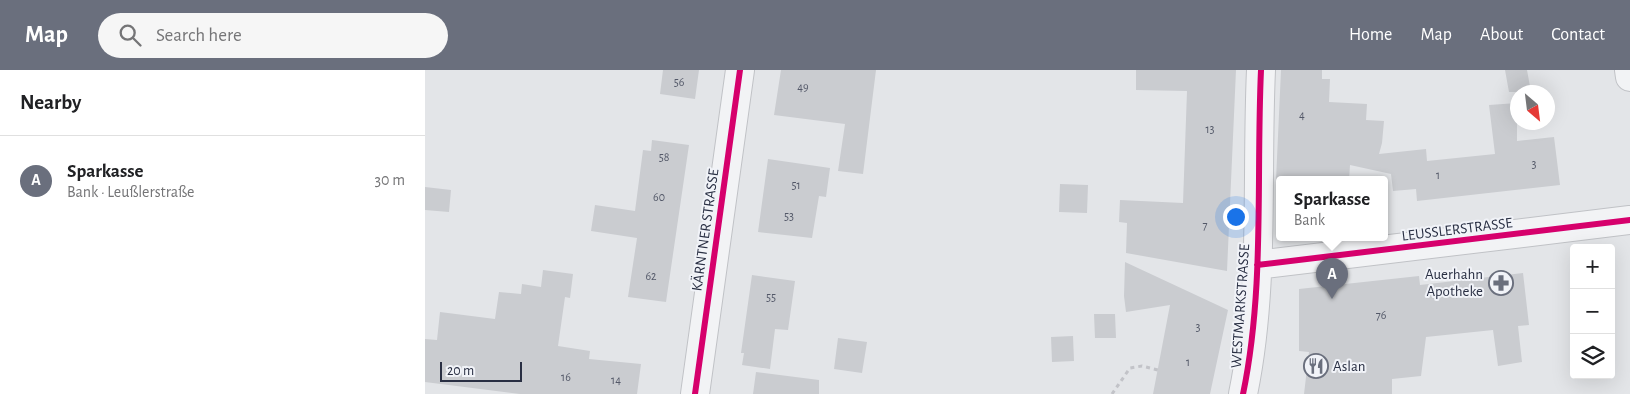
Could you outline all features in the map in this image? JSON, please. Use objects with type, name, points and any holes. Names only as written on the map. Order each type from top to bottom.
[{"type":"street","name":"KÄRNTNER STRASSE","points":[[695,394],[740,70]]},
{"type":"street","name":"WESTMARKSTRASSE","points":[[1243,394],[1249,366],[1257,265],[1261,70]]},
{"type":"street","points":[[1629,70],[1630,77]]},
{"type":"street","name":"LEUSSLERSTRASSE","points":[[1257,265],[1630,220]]},
{"type":"path","points":[[1112,394],[1130,368],[1142,366],[1158,370]]},
{"type":"building","points":[[663,70],[699,70],[695,99],[660,94]]},
{"type":"building","points":[[781,70],[876,70],[863,174],[838,171],[845,124],[774,115]]},
{"type":"building","points":[[1136,70],[1236,70],[1227,271],[1126,253],[1127,223],[1119,222],[1120,200],[1183,203],[1187,91],[1136,90]]},
{"type":"building","points":[[1281,70],[1322,70],[1322,79],[1330,79],[1329,102],[1367,104],[1366,120],[1384,121],[1379,154],[1426,149],[1427,161],[1495,154],[1489,105],[1510,104],[1510,130],[1517,130],[1517,141],[1554,137],[1560,185],[1417,201],[1416,189],[1393,191],[1391,174],[1350,165],[1349,176],[1276,176]]},
{"type":"building","points":[[1505,70],[1527,70],[1530,85],[1510,85],[1509,92]]},
{"type":"building","points":[[652,140],[689,145],[666,302],[628,297],[637,238],[591,231],[595,205],[635,211],[643,150],[651,151]]},
{"type":"building","points":[[768,159],[830,168],[826,197],[819,196],[812,238],[758,232]]},
{"type":"building","points":[[1060,184],[1088,185],[1087,213],[1059,212]]},
{"type":"building","points":[[425,187],[451,190],[449,212],[425,210]]},
{"type":"building","points":[[1125,262],[1228,310],[1210,394],[1153,394],[1170,305],[1126,312],[1124,296]]},
{"type":"building","points":[[543,270],[573,274],[570,298],[565,297],[558,346],[590,351],[589,359],[641,364],[637,394],[520,394],[425,382],[425,339],[437,340],[440,312],[495,319],[499,292],[521,294],[522,284],[541,287]]},
{"type":"building","points":[[1523,273],[1529,325],[1518,326],[1522,362],[1498,366],[1493,330],[1426,337],[1421,376],[1392,379],[1392,394],[1304,394],[1309,352],[1299,351],[1299,289],[1419,276],[1420,285]]},
{"type":"building","points":[[752,275],[795,281],[788,330],[775,329],[770,369],[742,365],[744,353],[741,353]]},
{"type":"building","points":[[1094,314],[1115,314],[1116,338],[1095,338]]},
{"type":"building","points":[[1073,336],[1074,361],[1052,362],[1051,337]]},
{"type":"building","points":[[838,338],[867,342],[862,373],[834,369]]},
{"type":"building","points":[[756,372],[819,380],[819,394],[753,394]]},
{"type":"cycle path","points":[[695,394],[740,70]]},
{"type":"cycle path","points":[[1243,394],[1250,354],[1257,273],[1261,70]]},
{"type":"cycle path","points":[[1257,265],[1630,220]]},
{"type":"place","name":"Auerhahn Apotheke","points":[[1501,283]]},
{"type":"place","name":"Sparkasse","points":[[1332,299]]},
{"type":"place","name":"Aslan","points":[[1316,366]]}]
